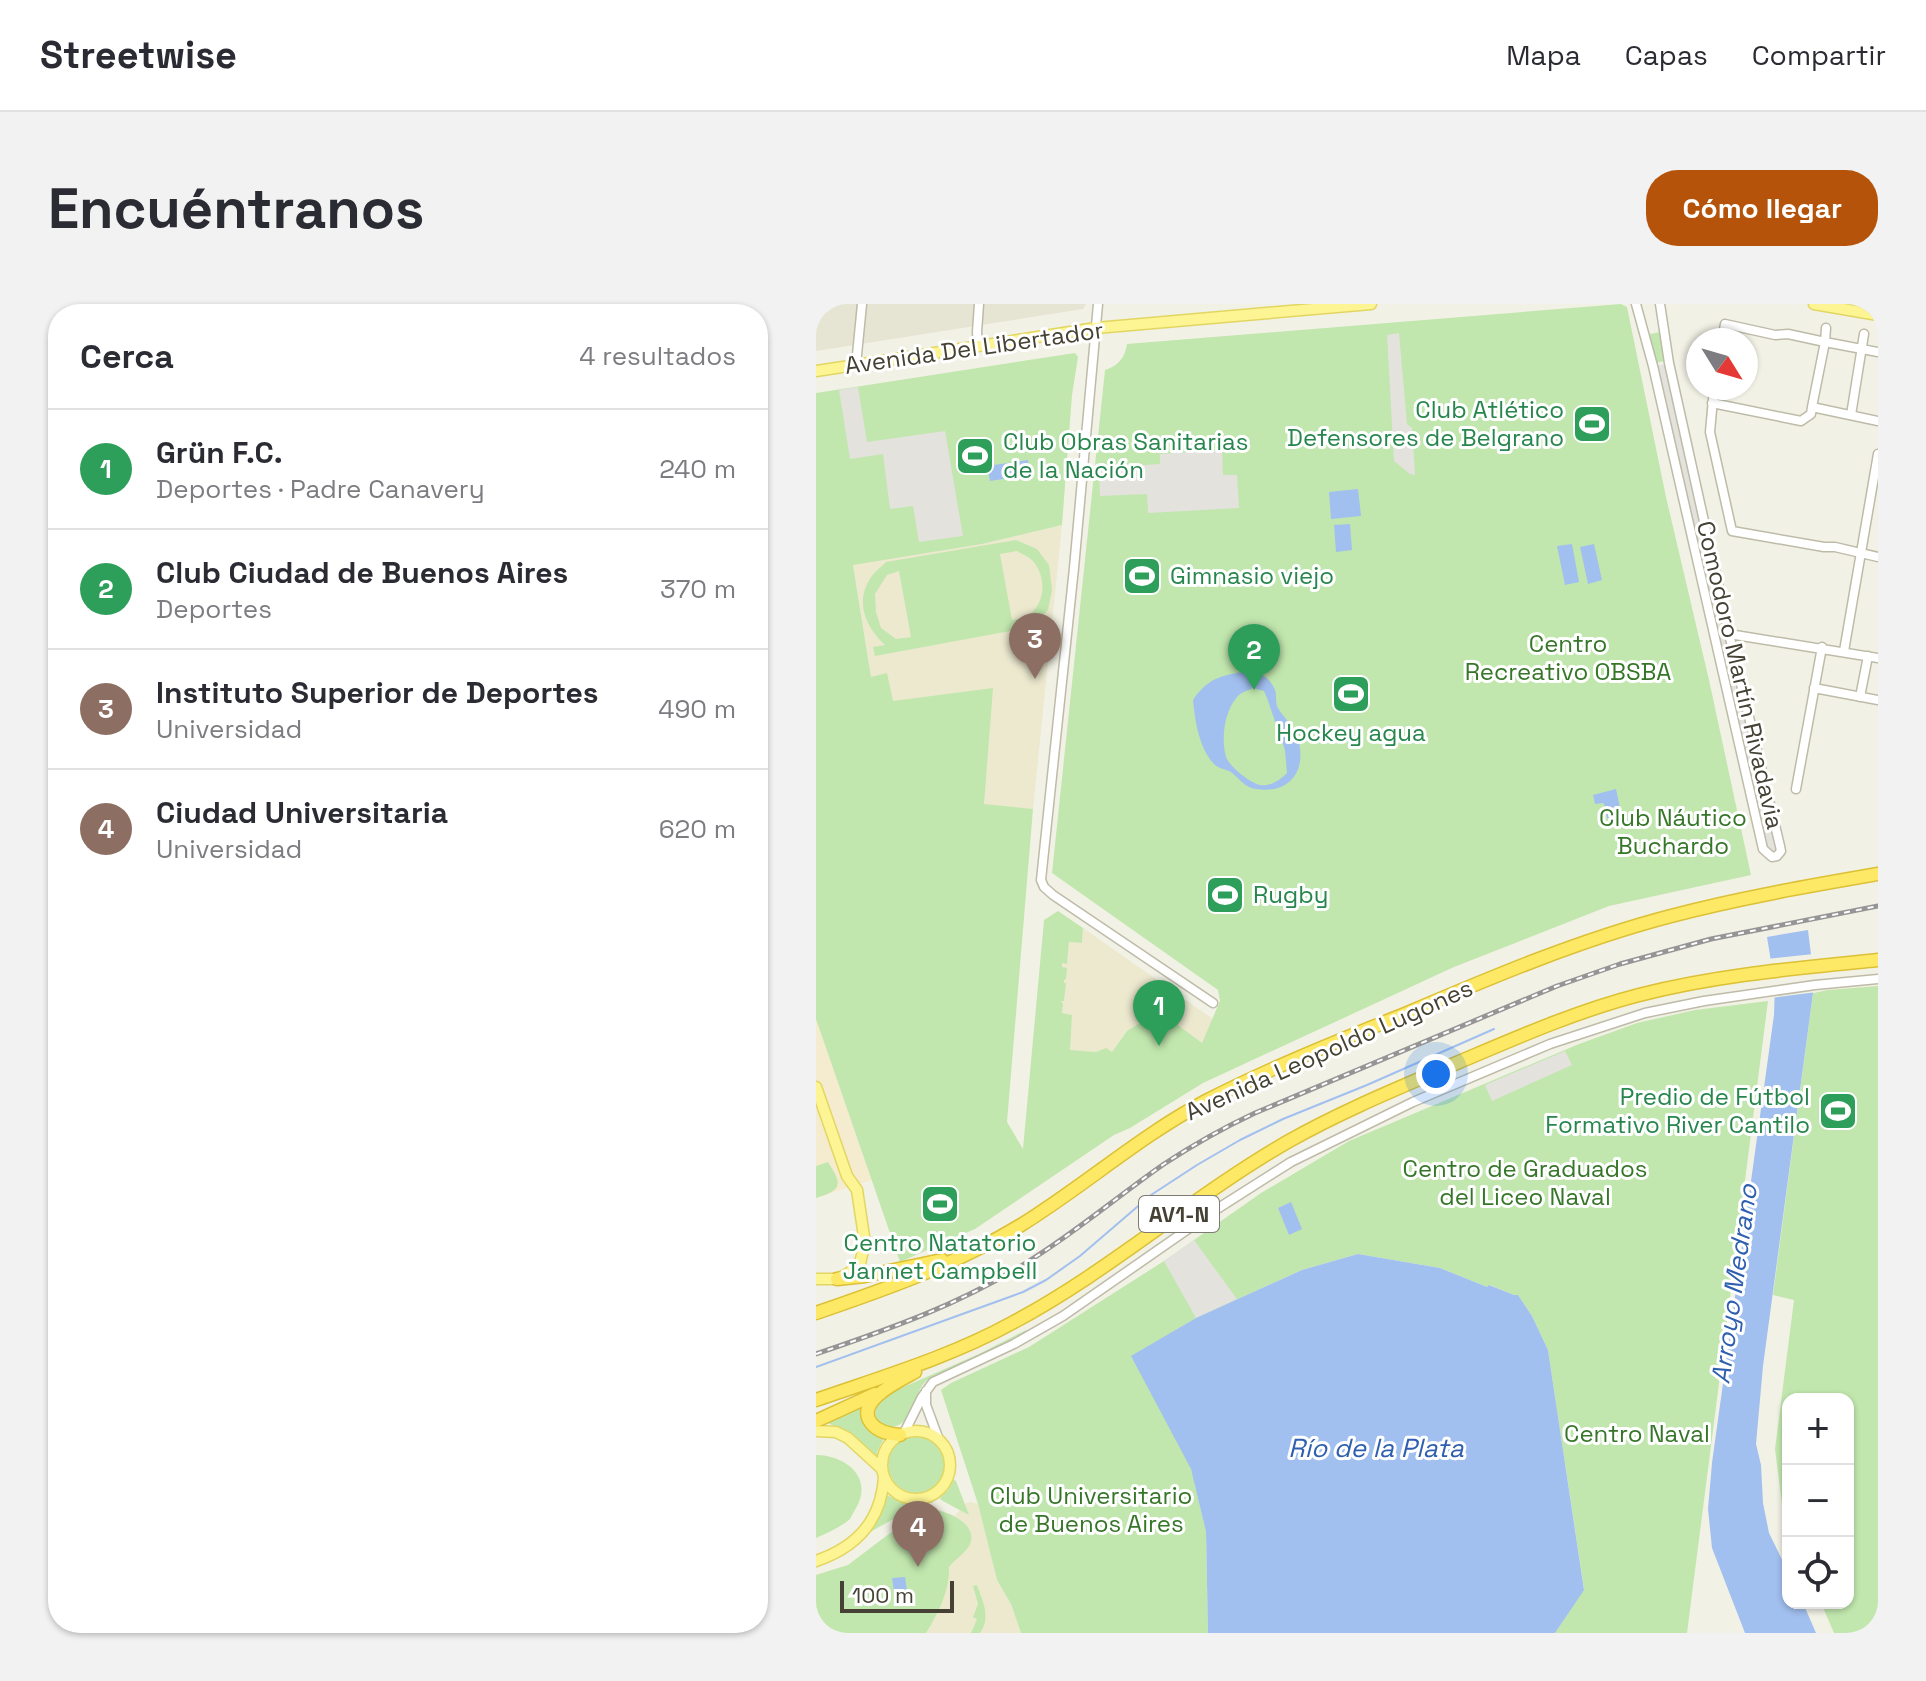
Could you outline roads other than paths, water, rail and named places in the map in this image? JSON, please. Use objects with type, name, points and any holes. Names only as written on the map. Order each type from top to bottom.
[{"type":"highway","name":"Avenida Leopoldo Lugones","points":[[816,1313],[902,1283],[994,1241],[1204,1102],[1512,969],[1604,935],[1673,915],[1878,874]]},
{"type":"highway","name":"AV1-N","points":[[816,1400],[944,1356],[983,1338],[1082,1282],[1250,1165],[1291,1141],[1354,1107],[1522,1035],[1580,1013],[1662,990],[1712,980],[1878,960]]},
{"type":"highway","points":[[837,1279],[965,1256]]},
{"type":"highway","points":[[816,1421],[889,1387],[944,1356]]},
{"type":"highway","points":[[889,1387],[871,1402],[867,1415],[876,1428],[902,1434]]},
{"type":"main road","name":"Avenida Del Libertador","points":[[816,371],[1230,310],[1371,304]]},
{"type":"main road","points":[[1814,304],[1878,315]]},
{"type":"main road","points":[[816,1087],[847,1176],[857,1190],[865,1243],[860,1263],[849,1273],[837,1279],[816,1279]]},
{"type":"main road","points":[[816,1431],[836,1432],[848,1438],[883,1472],[888,1485],[905,1497],[930,1497],[946,1483],[949,1473],[949,1455],[939,1440],[922,1431],[902,1434],[891,1441],[882,1459],[883,1472],[881,1498],[875,1515],[860,1535],[840,1551],[816,1561]]},
{"type":"street","points":[[856,365],[862,304]]},
{"type":"street","points":[[978,347],[979,304]]},
{"type":"street","points":[[1098,304],[1041,874],[1047,890],[1213,1003]]},
{"type":"street","name":"Comodoro Martín Rivadavia","points":[[1636,304],[1763,849],[1772,857],[1777,856],[1780,846],[1729,634],[1669,363],[1660,304]]},
{"type":"street","points":[[1642,322],[1652,327],[1661,320]]},
{"type":"street","points":[[1724,328],[1725,324],[1743,328]]},
{"type":"street","points":[[1712,403],[1801,421],[1811,414],[1826,328]]},
{"type":"street","points":[[1758,331],[1788,334],[1878,352]]},
{"type":"street","points":[[1851,415],[1864,334]]},
{"type":"street","points":[[1712,400],[1710,432],[1732,531],[1878,557]]},
{"type":"street","points":[[1812,407],[1878,421]]},
{"type":"street","points":[[1844,651],[1878,454]]},
{"type":"street","points":[[1729,634],[1878,658]]},
{"type":"street","points":[[1796,789],[1822,647]]},
{"type":"street","points":[[1720,659],[1734,655]]},
{"type":"street","points":[[1860,697],[1868,656]]},
{"type":"street","points":[[1814,688],[1878,700]]},
{"type":"street","points":[[902,1434],[933,1382],[1014,1344],[1063,1316],[1217,1209],[1291,1162],[1413,1102],[1550,1044],[1625,1018],[1769,991],[1878,979]]},
{"type":"street","points":[[927,1389],[926,1405],[939,1440]]},
{"type":"water","points":[[1028,460],[1030,475],[990,481],[987,466]]},
{"type":"water","points":[[1358,489],[1361,516],[1331,519],[1329,492]]},
{"type":"water","points":[[1350,524],[1352,550],[1336,552],[1334,525]]},
{"type":"water","points":[[1572,544],[1579,582],[1565,585],[1557,546]]},
{"type":"water","points":[[1594,544],[1602,580],[1588,584],[1580,547]]},
{"type":"water","points":[[1252,670],[1263,675],[1273,686],[1278,708],[1296,733],[1300,745],[1299,767],[1295,776],[1288,783],[1269,790],[1249,787],[1231,772],[1214,764],[1201,742],[1193,700],[1212,681]],"holes":[[[1253,688],[1264,691],[1285,750],[1287,773],[1275,782],[1260,785],[1231,765],[1226,757],[1224,742],[1226,718],[1237,697]]]},
{"type":"water","points":[[1616,789],[1622,817],[1609,819],[1604,804],[1595,804],[1593,795]]},
{"type":"water","points":[[1808,930],[1814,979],[1763,1366],[1756,1444],[1769,1533],[1782,1560],[1782,1609],[1806,1609],[1816,1633],[1745,1633],[1712,1548],[1708,1509],[1774,1015],[1775,986],[1767,937]]},
{"type":"water","points":[[1291,1202],[1302,1229],[1289,1235],[1278,1208]]},
{"type":"water","name":"Río de la Plata","points":[[1358,1254],[1440,1268],[1487,1287],[1489,1285],[1518,1295],[1532,1316],[1548,1350],[1584,1590],[1555,1633],[1208,1633],[1206,1532],[1191,1469],[1131,1356],[1196,1318],[1302,1270]]},
{"type":"water","points":[[905,1577],[909,1605],[896,1606],[892,1578]]},
{"type":"waterway","points":[[816,1367],[1023,1292],[1080,1256],[1151,1195],[1240,1140],[1494,1029]]},
{"type":"railway","points":[[816,1354],[926,1314],[978,1290],[1063,1238],[1164,1164],[1255,1113],[1557,986],[1620,964],[1711,939],[1878,906]]},
{"type":"place","name":"Club Atlético Defensores de Belgrano","points":[[1592,424]]},
{"type":"place","name":"Club Obras Sanitarias de la Nación","points":[[975,456]]},
{"type":"place","name":"Gimnasio viejo","points":[[1142,576]]},
{"type":"place","name":"Instituto Superior de Deportes","points":[[1035,679]]},
{"type":"place","name":"Club Ciudad de Buenos Aires","points":[[1254,690]]},
{"type":"place","name":"Hockey agua","points":[[1351,694]]},
{"type":"place","name":"Rugby","points":[[1225,895]]},
{"type":"place","name":"Grün F.C.","points":[[1159,1046]]},
{"type":"place","name":"Predio de Fútbol Formativo River Cantilo","points":[[1838,1111]]},
{"type":"place","name":"Centro Natatorio Jannet Campbell","points":[[940,1204]]},
{"type":"place","name":"Ciudad Universitaria","points":[[918,1567]]},
{"type":"park label","name":"Centro Recreativo OBSBA","points":[[1568,658]]},
{"type":"park label","name":"Club Náutico Buchardo","points":[[1673,832]]},
{"type":"park label","name":"Centro de Graduados del Liceo Naval","points":[[1525,1183]]},
{"type":"park label","name":"Centro Naval","points":[[1637,1434]]},
{"type":"park label","name":"Club Universitario de Buenos Aires","points":[[1091,1510]]},
{"type":"water label","name":"Arroyo Medrano","points":[[1734,1284]]}]
